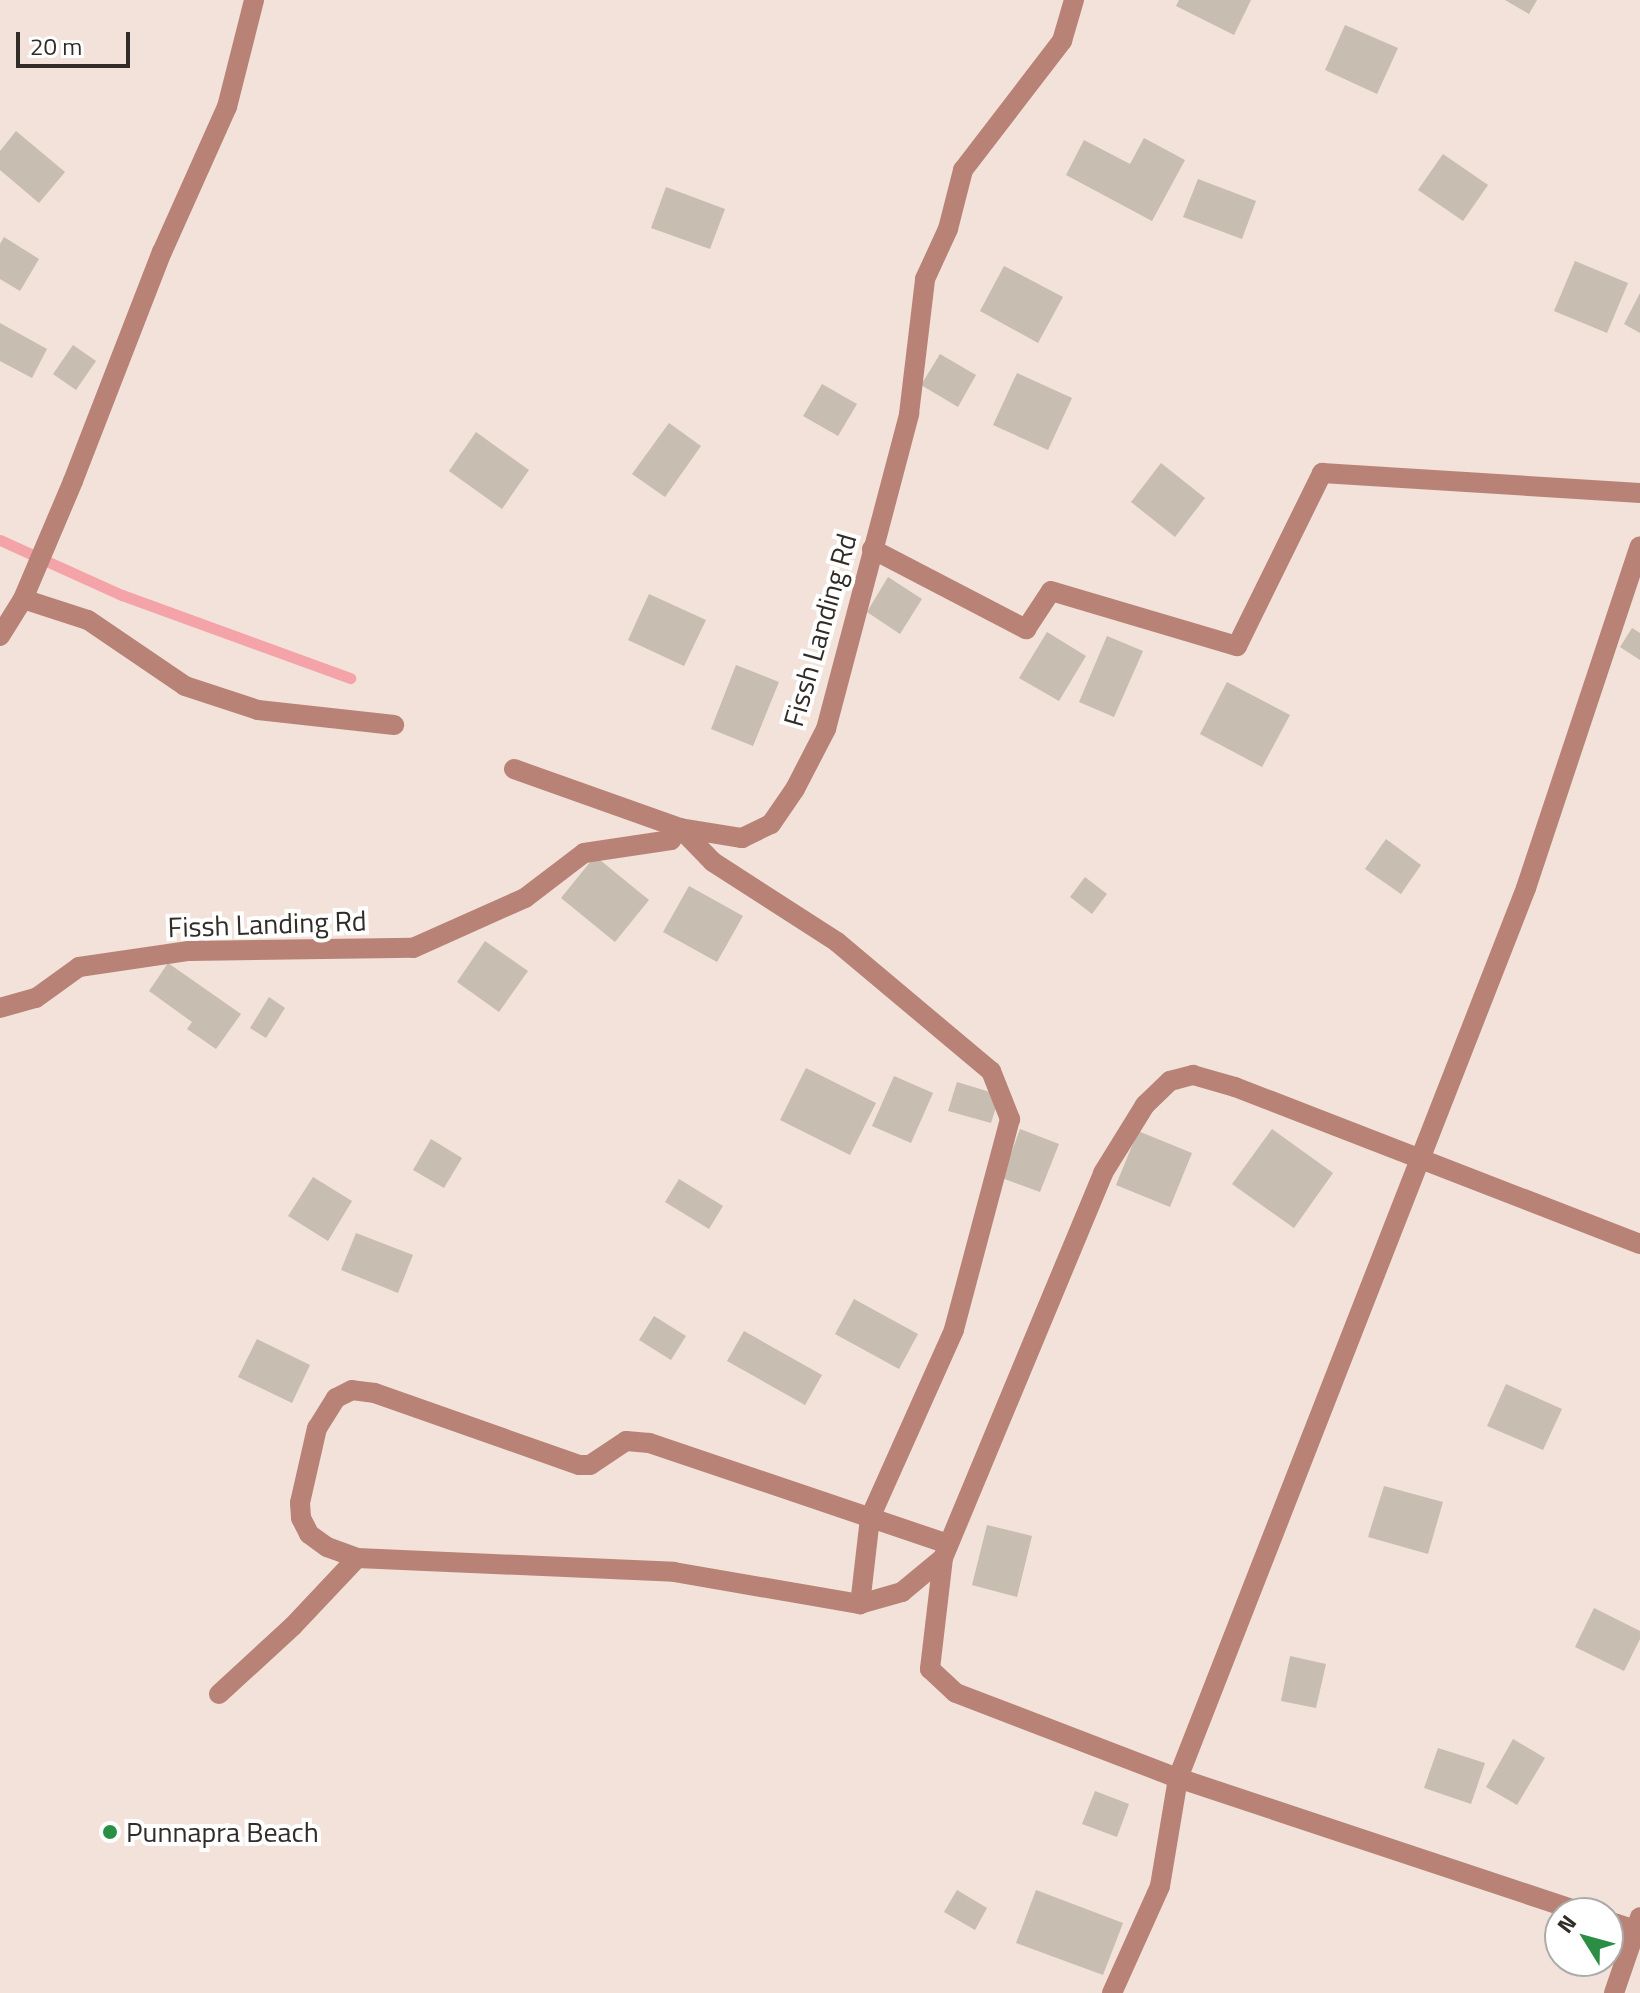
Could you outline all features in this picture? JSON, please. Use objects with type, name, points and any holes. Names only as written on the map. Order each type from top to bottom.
[{"type":"street","points":[[0,636],[23,599],[73,481],[162,252],[227,107],[254,0]]},
{"type":"street","name":"Fissh Landing Rd","points":[[0,1008],[36,998],[79,967],[158,955],[189,951],[413,948],[525,898],[584,853],[671,840],[680,828],[742,838],[771,824],[795,789],[826,729],[909,414],[925,279],[948,229],[963,170],[1062,41],[1074,0]]},
{"type":"street","points":[[872,549],[1026,629],[1051,591],[1237,646],[1322,473],[1640,493]]},
{"type":"street","points":[[1112,1993],[1160,1886],[1178,1778],[1526,888],[1640,546]]},
{"type":"street","points":[[23,599],[88,620],[185,686],[258,710],[394,725]]},
{"type":"street","points":[[514,769],[680,828],[713,862],[837,942],[991,1071],[1010,1119],[954,1330],[870,1518],[860,1604]]},
{"type":"street","points":[[1544,1900],[1178,1778],[956,1693],[930,1669],[946,1551],[1103,1173],[1145,1105],[1170,1081],[1193,1075],[1235,1087],[1640,1244]]},
{"type":"street","points":[[352,1390],[375,1393],[579,1465],[590,1465],[626,1441],[649,1443],[870,1518],[946,1551],[902,1592],[860,1604],[674,1572],[357,1558],[327,1547],[309,1534],[301,1518],[300,1503],[317,1428],[336,1398],[352,1390]]},
{"type":"street","points":[[219,1694],[293,1626],[357,1558]]},
{"type":"street","points":[[1614,1993],[1638,1924]]},
{"type":"building","points":[[1179,0],[1251,0],[1234,35],[1176,6]]},
{"type":"building","points":[[1505,0],[1537,0],[1529,14]]},
{"type":"building","points":[[1345,25],[1398,48],[1377,94],[1325,70]]},
{"type":"building","points":[[16,131],[65,172],[39,203],[0,170],[0,151]]},
{"type":"building","points":[[1144,138],[1185,160],[1152,221],[1066,175],[1084,140],[1130,164]]},
{"type":"building","points":[[1443,154],[1488,185],[1463,221],[1418,190]]},
{"type":"building","points":[[1198,179],[1256,201],[1242,239],[1183,217]]},
{"type":"building","points":[[666,187],[725,209],[710,249],[651,228]]},
{"type":"building","points":[[4,237],[39,259],[20,291],[0,279],[0,244]]},
{"type":"building","points":[[1575,261],[1628,283],[1607,333],[1554,311]]},
{"type":"building","points":[[1004,266],[1063,297],[1038,343],[980,311]]},
{"type":"building","points":[[1640,293],[1640,333],[1624,324]]},
{"type":"building","points":[[0,323],[47,349],[32,378],[0,361]]},
{"type":"building","points":[[73,345],[96,361],[76,390],[53,374]]},
{"type":"building","points":[[940,354],[976,375],[958,407],[921,385]]},
{"type":"building","points":[[1017,373],[1072,398],[1048,450],[993,425]]},
{"type":"building","points":[[822,384],[857,404],[838,436],[803,416]]},
{"type":"building","points":[[669,423],[701,446],[665,497],[632,474]]},
{"type":"building","points":[[476,432],[529,470],[502,509],[449,471]]},
{"type":"building","points":[[1161,463],[1205,498],[1175,537],[1131,502]]},
{"type":"building","points":[[888,577],[922,599],[900,634],[867,612]]},
{"type":"building","points":[[649,594],[706,620],[684,666],[628,640]]},
{"type":"building","points":[[1632,628],[1640,633],[1640,660],[1620,647]]},
{"type":"building","points":[[1047,632],[1086,656],[1059,701],[1019,678]]},
{"type":"building","points":[[1107,636],[1143,651],[1114,717],[1079,702]]},
{"type":"building","points":[[736,665],[779,682],[753,746],[711,729]]},
{"type":"building","points":[[1227,682],[1290,715],[1262,767],[1200,734]]},
{"type":"building","points":[[1386,839],[1421,865],[1401,894],[1365,869]]},
{"type":"building","points":[[595,856],[649,900],[615,942],[561,898]]},
{"type":"building","points":[[1085,877],[1107,894],[1092,914],[1070,897]]},
{"type":"building","points":[[689,886],[743,916],[717,962],[663,932]]},
{"type":"building","points":[[485,941],[528,971],[499,1012],[457,982]]},
{"type":"building","points":[[168,963],[241,1014],[216,1049],[187,1029],[192,1022],[149,991]]},
{"type":"building","points":[[269,997],[285,1008],[266,1038],[250,1028]]},
{"type":"building","points":[[806,1068],[876,1103],[850,1155],[780,1120]]},
{"type":"building","points":[[894,1076],[933,1093],[911,1143],[872,1126]]},
{"type":"building","points":[[957,1082],[1000,1095],[991,1123],[948,1111]]},
{"type":"building","points":[[1020,1129],[1059,1144],[1040,1192],[1002,1178]]},
{"type":"building","points":[[1272,1129],[1333,1173],[1294,1228],[1232,1184]]},
{"type":"building","points":[[1138,1131],[1192,1153],[1170,1207],[1116,1185]]},
{"type":"building","points":[[431,1139],[462,1158],[444,1188],[413,1170]]},
{"type":"building","points":[[313,1177],[352,1201],[328,1241],[288,1216]]},
{"type":"building","points":[[679,1179],[723,1206],[709,1229],[665,1202]]},
{"type":"building","points":[[356,1233],[413,1255],[398,1293],[341,1270]]},
{"type":"building","points":[[854,1299],[918,1334],[899,1369],[835,1334]]},
{"type":"building","points":[[654,1316],[686,1336],[671,1360],[639,1340]]},
{"type":"building","points":[[744,1331],[822,1375],[805,1405],[727,1361]]},
{"type":"building","points":[[257,1339],[310,1365],[292,1403],[238,1377]]},
{"type":"building","points":[[1506,1384],[1562,1409],[1543,1450],[1487,1426]]},
{"type":"building","points":[[1384,1486],[1443,1502],[1428,1554],[1368,1537]]},
{"type":"building","points":[[987,1525],[1032,1536],[1017,1597],[972,1585]]},
{"type":"building","points":[[1594,1608],[1640,1631],[1640,1639],[1624,1671],[1575,1647]]},
{"type":"building","points":[[1290,1656],[1326,1664],[1316,1708],[1281,1701]]},
{"type":"building","points":[[1513,1739],[1545,1758],[1517,1805],[1486,1787]]},
{"type":"building","points":[[1438,1748],[1485,1763],[1471,1804],[1424,1788]]},
{"type":"building","points":[[1095,1791],[1129,1804],[1117,1837],[1082,1824]]},
{"type":"building","points":[[957,1890],[987,1908],[975,1930],[944,1912]]},
{"type":"building","points":[[1036,1890],[1123,1923],[1103,1975],[1016,1943]]},
{"type":"waterway","points":[[0,540],[122,595],[350,678]]},
{"type":"place","name":"Punnapra Beach","points":[[110,1832]]}]
